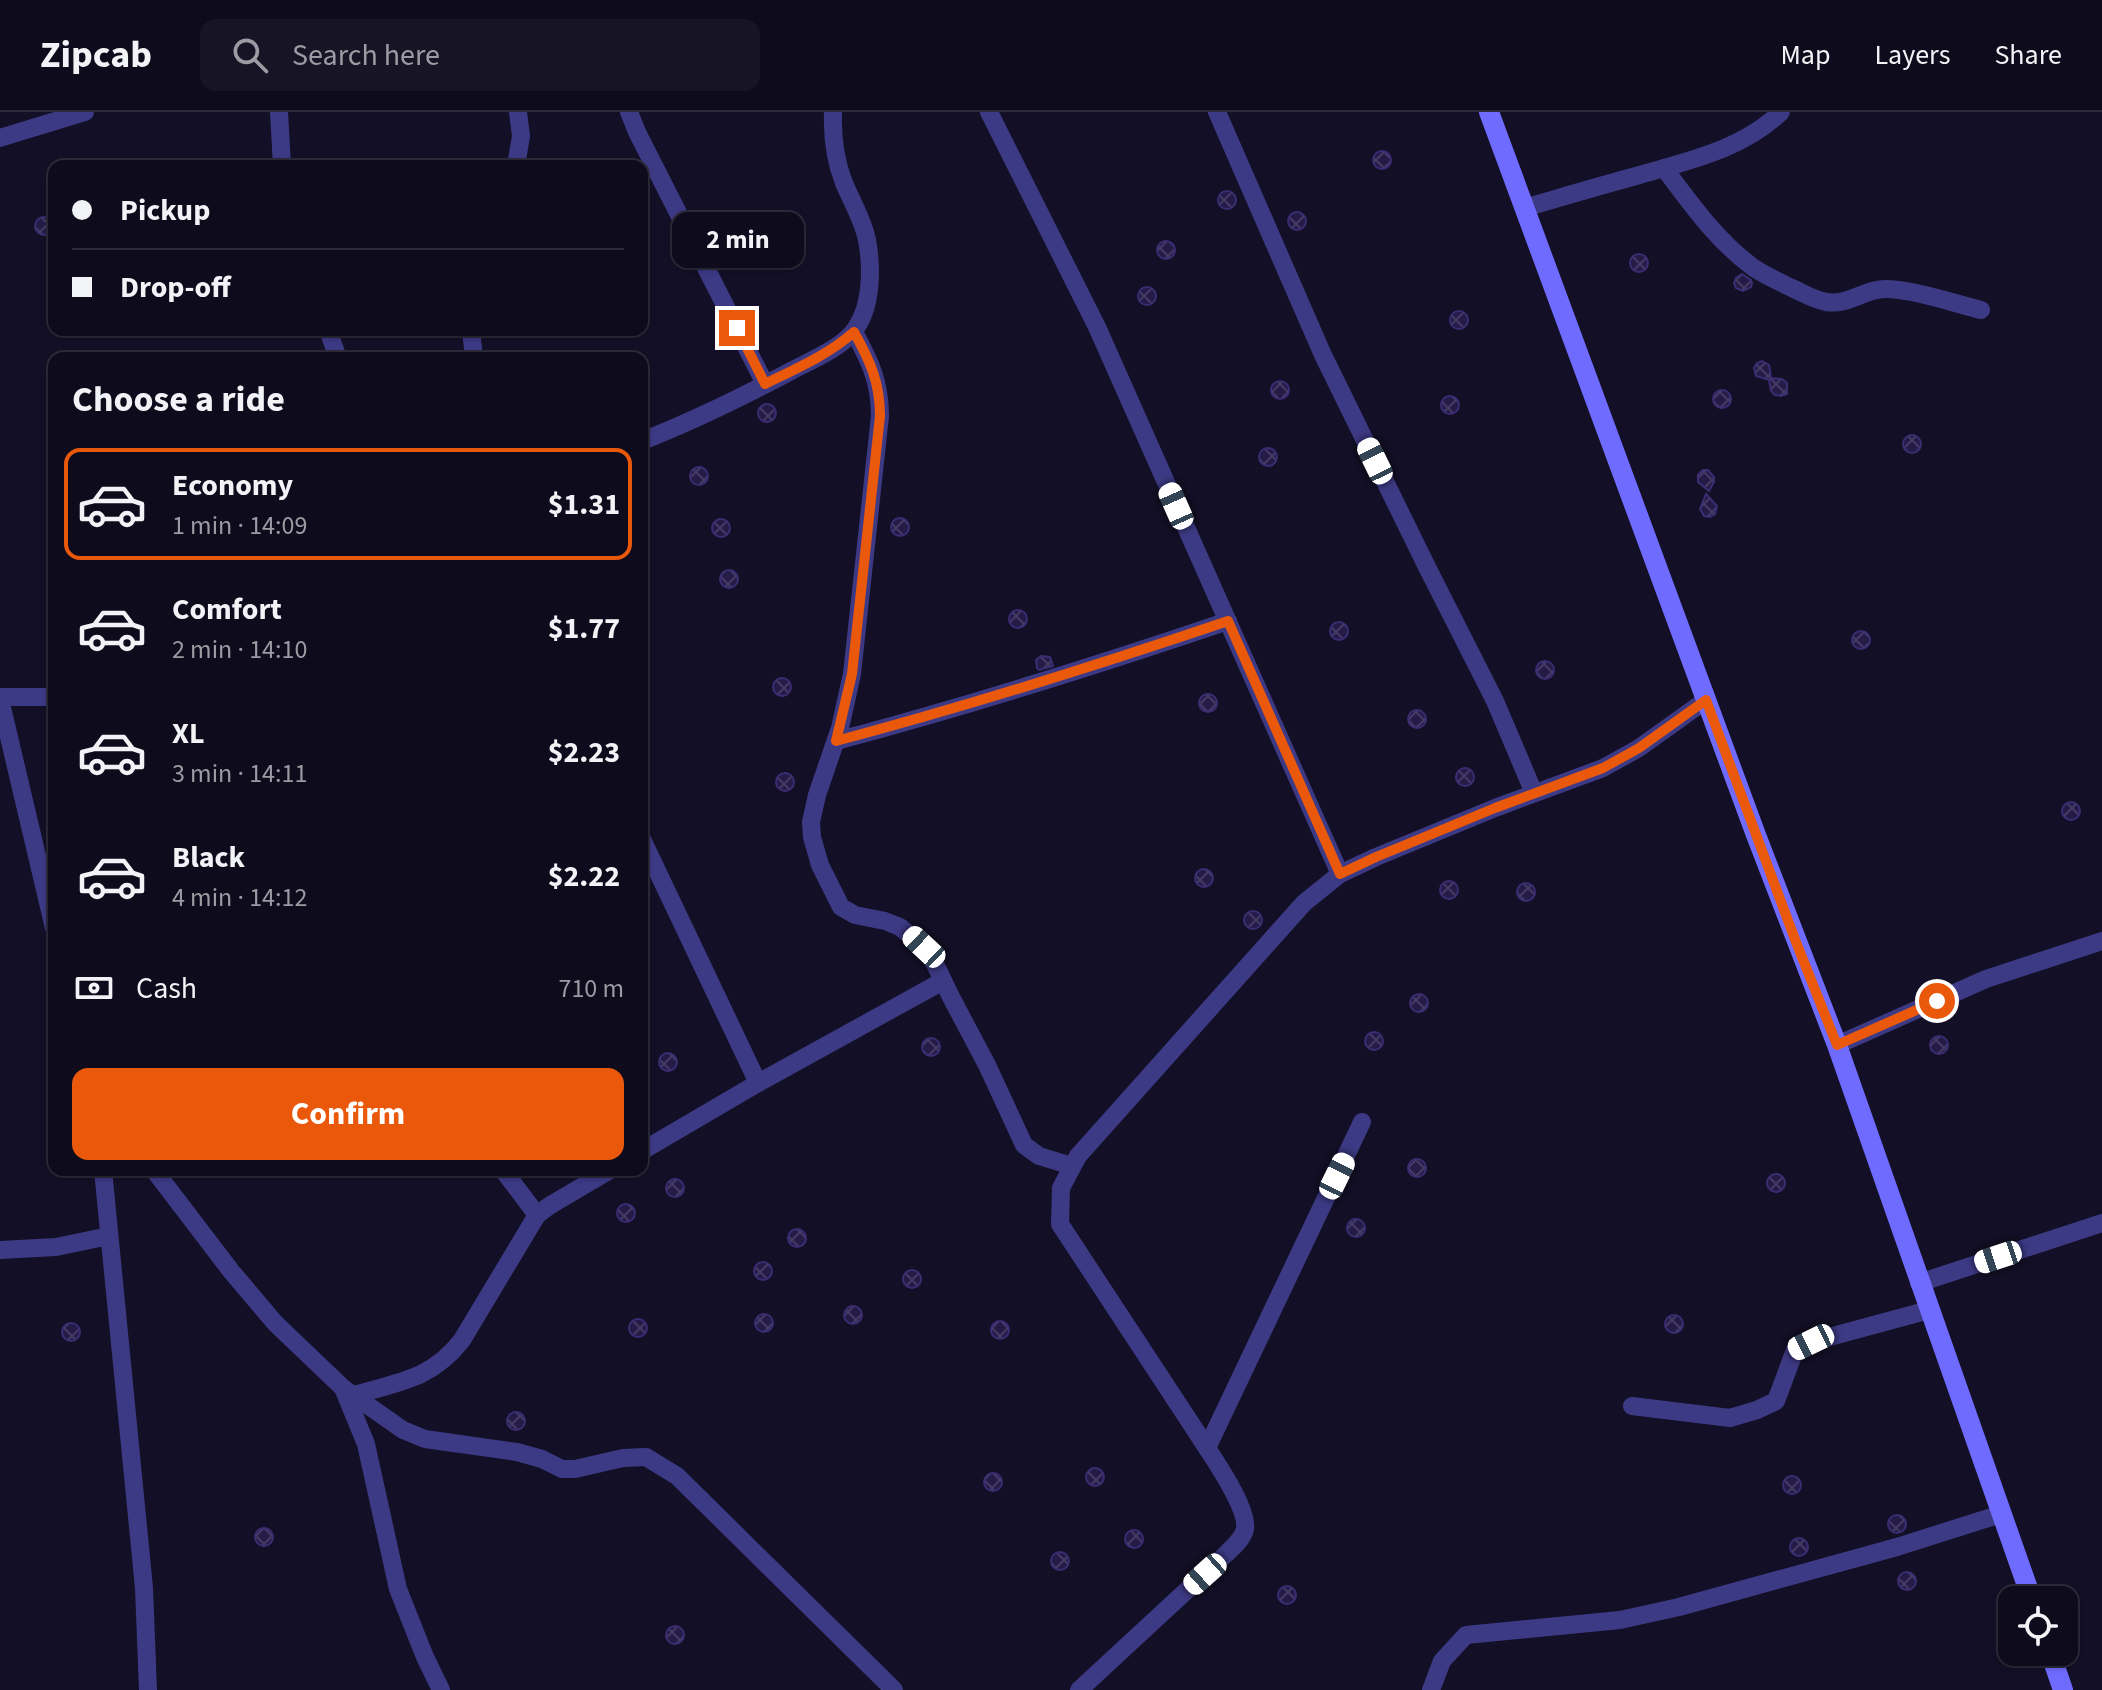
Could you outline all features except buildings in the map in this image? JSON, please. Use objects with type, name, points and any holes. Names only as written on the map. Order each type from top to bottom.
[{"type":"street","points":[[0,138],[85,112]]},
{"type":"street","points":[[279,112],[282,160]]},
{"type":"street","points":[[517,160],[521,136],[518,112]]},
{"type":"street","points":[[629,112],[765,384]]},
{"type":"street","points":[[648,439],[683,425],[809,362],[843,341],[861,321],[870,260],[866,236],[834,152],[833,112]]},
{"type":"street","points":[[989,112],[1097,327],[1340,874]]},
{"type":"street","points":[[1217,112],[1323,355],[1495,701],[1534,793]]},
{"type":"street","points":[[1489,112],[1756,835],[1837,1045],[2027,1586]]},
{"type":"street","points":[[1524,208],[1664,168],[1741,142],[1768,125],[1781,112]]},
{"type":"street","points":[[1664,168],[1716,234],[1756,270],[1815,299],[1827,303],[1844,302],[1870,291],[1889,289],[1981,310]]},
{"type":"street","points":[[854,332],[870,361],[880,397],[880,416],[852,674],[836,741],[817,795],[811,822],[812,837],[824,875],[841,907],[855,915],[900,927],[924,947],[987,1065],[1024,1145],[1039,1156],[1072,1166]]},
{"type":"street","points":[[836,741],[922,719],[1080,671],[1228,621]]},
{"type":"street","points":[[48,697],[0,698],[48,902]]},
{"type":"street","points":[[1079,1690],[1240,1540],[1245,1528],[1244,1515],[1230,1485],[1060,1224],[1061,1188],[1072,1166],[1304,903],[1340,874],[1482,813],[1603,768],[1639,748],[1706,700]]},
{"type":"street","points":[[648,852],[758,1083]]},
{"type":"street","points":[[1837,1045],[1986,979],[2102,941]]},
{"type":"street","points":[[648,1147],[943,981]]},
{"type":"street","points":[[1207,1448],[1362,1122]]},
{"type":"street","points":[[104,1176],[144,1588],[148,1690]]},
{"type":"street","points":[[159,1176],[275,1323],[349,1392],[403,1430],[425,1439],[517,1452],[562,1469],[646,1457],[677,1476],[894,1690]]},
{"type":"street","points":[[508,1176],[537,1215]]},
{"type":"street","points":[[349,1392],[412,1379],[449,1357],[537,1215],[600,1176]]},
{"type":"street","points":[[1919,1283],[2102,1223]]},
{"type":"street","points":[[0,1250],[56,1247],[109,1236]]},
{"type":"street","points":[[1632,1406],[1730,1418],[1757,1410],[1776,1401],[1795,1350],[1811,1342],[1929,1310]]},
{"type":"street","points":[[349,1392],[366,1444],[398,1589],[441,1690]]},
{"type":"street","points":[[1431,1690],[1442,1661],[1466,1635],[1620,1620],[1664,1611],[1897,1547],[2001,1514]]},
{"type":"street","points":[[2055,1666],[2063,1690]]},
{"type":"route","points":[[737,328],[765,384],[809,362],[854,332],[870,361],[880,397],[852,674],[836,741],[922,719],[1080,671],[1228,621],[1340,874],[1495,808],[1603,768],[1661,734],[1706,700],[1837,1045],[1937,1001]]}]
